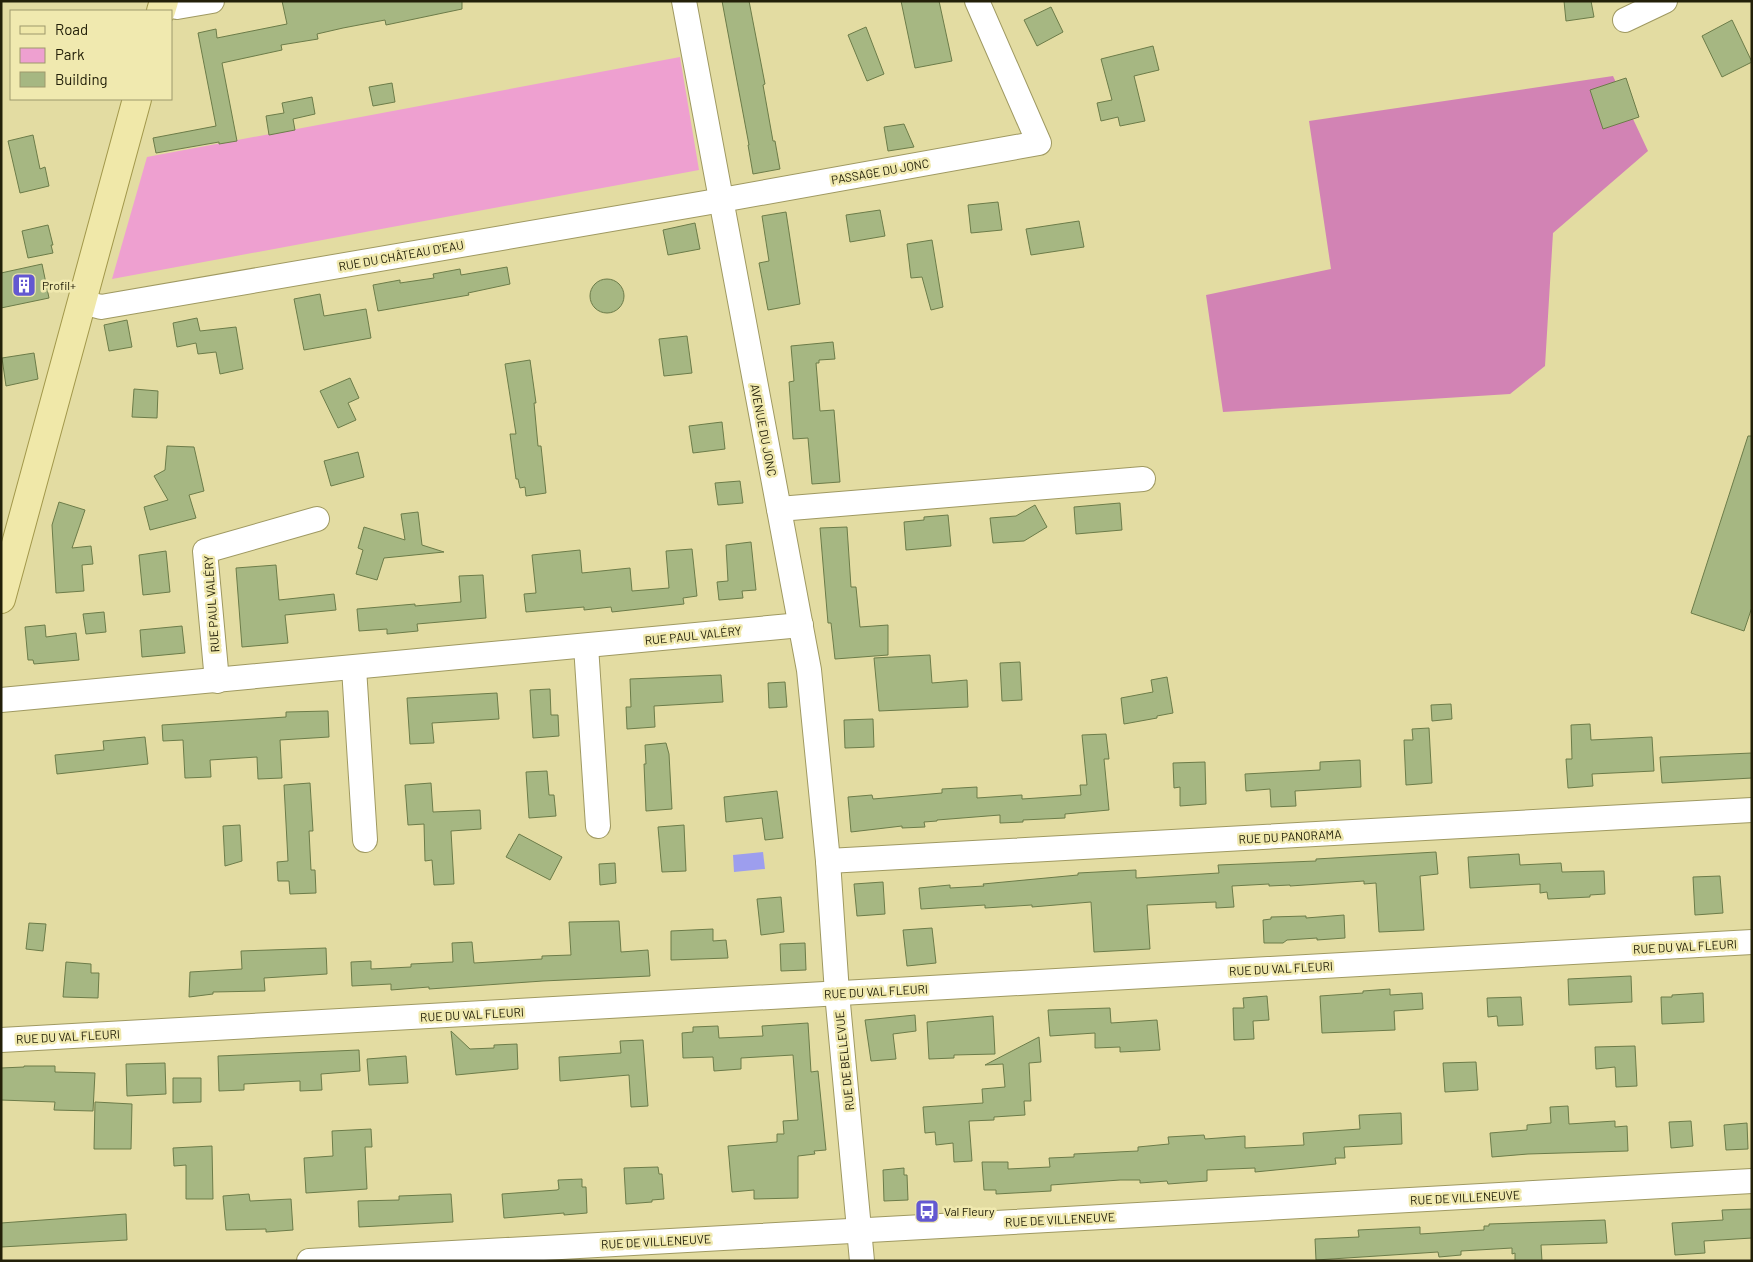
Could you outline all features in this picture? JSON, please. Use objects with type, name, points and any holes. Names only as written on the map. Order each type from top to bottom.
[{"type":"main road","points":[[1,599],[137,100]]},
{"type":"street","points":[[163,5],[176,7],[212,1]]},
{"type":"street","name":"AVENUE DU JONC","points":[[684,1],[801,625],[811,685],[828,861]]},
{"type":"street","name":"PASSAGE DU JONC","points":[[721,199],[1038,144],[977,1]]},
{"type":"street","points":[[1625,20],[1665,1]]},
{"type":"street","name":"RUE DU CHÂTEAU D'EAU","points":[[82,302],[101,307],[721,199]]},
{"type":"street","points":[[779,508],[1143,478]]},
{"type":"street","name":"RUE PAUL VALÉRY","points":[[217,681],[205,551],[317,519]]},
{"type":"street","name":"RUE PAUL VALÉRY","points":[[1,700],[801,625]]},
{"type":"street","points":[[586,646],[598,826]]},
{"type":"street","points":[[354,668],[364,840]]},
{"type":"street","name":"RUE DU PANORAMA","points":[[828,861],[1752,810]]},
{"type":"street","name":"RUE DE BELLEVUE","points":[[828,861],[837,993],[862,1261]]},
{"type":"street","name":"RUE DU VAL FLEURI","points":[[1,1040],[1752,942]]},
{"type":"street","name":"RUE DE VILLENEUVE","points":[[309,1261],[1752,1181]]},
{"type":"green space","points":[[680,57],[699,170],[112,279],[147,157]]},
{"type":"shaded area","points":[[1613,76],[1648,151],[1553,233],[1545,366],[1510,394],[1223,412],[1206,295],[1331,269],[1309,121]]},
{"type":"water","points":[[763,852],[765,869],[734,872],[733,855]]},
{"type":"building","points":[[282,1],[462,1],[462,9],[386,25],[385,20],[343,28],[317,34],[318,39],[281,45],[282,50],[222,63],[237,141],[219,144],[219,142],[156,153],[153,138],[216,126],[198,33],[216,29],[217,38],[287,24]]},
{"type":"building","points":[[722,1],[749,1],[765,84],[763,85],[773,141],[775,141],[780,169],[753,174]]},
{"type":"building","points":[[901,1],[939,1],[952,61],[915,68]]},
{"type":"building","points":[[1564,1],[1591,1],[1594,17],[1566,21]]},
{"type":"building","points":[[1051,7],[1063,32],[1037,46],[1024,20]]},
{"type":"building","points":[[1732,20],[1752,62],[1722,77],[1702,36]]},
{"type":"building","points":[[866,27],[884,74],[867,81],[848,35]]},
{"type":"building","points":[[1153,46],[1159,70],[1134,76],[1145,121],[1120,126],[1118,117],[1101,121],[1097,103],[1112,100],[1101,59]]},
{"type":"building","points":[[1626,78],[1639,117],[1603,129],[1590,90]]},
{"type":"building","points":[[392,83],[395,102],[373,106],[369,87]]},
{"type":"building","points":[[312,97],[315,114],[293,119],[295,130],[269,135],[266,116],[284,113],[282,103]]},
{"type":"building","points":[[904,124],[914,147],[888,151],[884,127]]},
{"type":"building","points":[[33,135],[40,169],[45,167],[49,186],[20,193],[8,141]]},
{"type":"building","points":[[998,202],[1002,230],[971,233],[968,205]]},
{"type":"building","points":[[880,210],[885,236],[850,242],[846,215]]},
{"type":"building","points":[[786,212],[800,304],[768,310],[759,263],[769,261],[762,216]]},
{"type":"building","points":[[1079,221],[1084,247],[1031,255],[1026,229]]},
{"type":"building","points":[[695,223],[700,249],[668,255],[663,230]]},
{"type":"building","points":[[48,225],[53,253],[28,258],[22,231]]},
{"type":"building","points":[[932,240],[943,307],[931,310],[922,277],[911,278],[907,244]]},
{"type":"building","name":"Profil+","points":[[42,264],[49,298],[1,308],[1,273]]},
{"type":"building","points":[[507,267],[510,284],[468,293],[469,295],[378,311],[373,285],[400,280],[400,283],[434,278],[433,274],[460,269],[461,275]]},
{"type":"building","points":[[607,279],[614,280],[619,284],[623,289],[623,303],[619,308],[614,312],[607,313],[600,312],[595,308],[591,303],[590,296],[591,289],[595,284],[600,280]]},
{"type":"building","points":[[320,294],[324,316],[366,309],[371,338],[304,350],[294,299]]},
{"type":"building","points":[[197,318],[200,331],[236,327],[243,369],[220,374],[216,352],[198,354],[196,343],[177,347],[173,323]]},
{"type":"building","points":[[127,320],[132,347],[109,351],[104,325]]},
{"type":"building","points":[[687,336],[692,373],[664,376],[659,339]]},
{"type":"building","points":[[833,342],[835,359],[819,360],[819,363],[816,363],[820,411],[834,410],[840,482],[812,484],[808,438],[793,439],[789,382],[794,381],[791,346]]},
{"type":"building","points":[[34,353],[38,379],[6,386],[2,358]]},
{"type":"building","points":[[530,360],[536,403],[534,403],[538,446],[541,446],[546,493],[526,496],[525,487],[520,488],[518,479],[516,479],[510,434],[516,434],[505,364]]},
{"type":"building","points":[[350,378],[359,398],[348,403],[356,420],[338,428],[320,391]]},
{"type":"building","points":[[134,389],[158,391],[157,418],[132,417]]},
{"type":"building","points":[[722,422],[725,449],[693,453],[689,426]]},
{"type":"building","points":[[1748,436],[1752,436],[1752,607],[1744,631],[1691,613]]},
{"type":"building","points":[[167,446],[194,447],[204,491],[189,495],[196,518],[150,530],[144,507],[168,500],[154,476],[165,470]]},
{"type":"building","points":[[358,452],[364,477],[331,486],[324,461]]},
{"type":"building","points":[[740,481],[743,503],[718,505],[715,483]]},
{"type":"building","points":[[59,502],[85,510],[72,548],[91,546],[93,564],[82,565],[84,591],[56,593],[52,525]]},
{"type":"building","points":[[1120,503],[1122,530],[1076,534],[1074,507]]},
{"type":"building","points":[[1035,505],[1047,527],[1024,541],[993,543],[990,518],[1016,516]]},
{"type":"building","points":[[418,512],[422,545],[444,552],[384,558],[377,580],[356,574],[363,550],[358,548],[364,527],[405,540],[401,514]]},
{"type":"building","points":[[948,515],[951,546],[906,550],[904,522],[924,520],[924,517]]},
{"type":"building","points":[[847,527],[851,587],[856,587],[860,627],[888,625],[888,655],[835,659],[831,623],[828,623],[820,528]]},
{"type":"building","points":[[751,542],[756,590],[742,591],[743,598],[719,600],[717,582],[728,581],[726,545]]},
{"type":"building","points":[[692,549],[697,596],[683,598],[684,604],[612,612],[611,607],[584,610],[584,607],[526,612],[524,594],[536,593],[532,555],[580,550],[582,573],[630,568],[632,591],[669,588],[666,551]]},
{"type":"building","points":[[166,551],[170,592],[143,595],[139,555]]},
{"type":"building","points":[[276,565],[279,600],[334,594],[336,610],[285,615],[288,643],[242,647],[236,568]]},
{"type":"building","points":[[483,575],[486,618],[417,624],[418,631],[387,634],[387,629],[359,631],[357,609],[461,602],[459,576]]},
{"type":"building","points":[[104,612],[106,632],[86,634],[83,614]]},
{"type":"building","points":[[45,625],[46,637],[76,633],[79,660],[34,664],[33,660],[28,660],[25,627]]},
{"type":"building","points":[[182,626],[185,653],[142,657],[140,630]]},
{"type":"building","points":[[930,655],[932,683],[967,680],[968,707],[879,711],[874,658]]},
{"type":"building","points":[[1020,662],[1022,700],[1002,701],[1000,663]]},
{"type":"building","points":[[721,675],[723,702],[654,706],[655,727],[627,729],[626,707],[631,707],[630,679]]},
{"type":"building","points":[[1167,677],[1173,713],[1124,724],[1121,698],[1153,692],[1151,680]]},
{"type":"building","points":[[785,682],[787,707],[769,708],[768,683]]},
{"type":"building","points":[[550,689],[551,715],[558,715],[559,736],[533,738],[530,690]]},
{"type":"building","points":[[497,693],[499,719],[432,723],[434,743],[410,744],[407,698]]},
{"type":"building","points":[[1451,704],[1452,719],[1432,721],[1431,705]]},
{"type":"building","points":[[328,711],[329,737],[280,740],[282,778],[258,779],[257,757],[210,760],[211,777],[185,778],[183,740],[163,741],[162,725],[286,717],[286,712]]},
{"type":"building","points":[[873,719],[874,747],[845,748],[844,720]]},
{"type":"building","points":[[1590,724],[1591,740],[1652,737],[1654,771],[1592,774],[1593,786],[1568,788],[1566,759],[1572,759],[1571,725]]},
{"type":"building","points":[[1429,728],[1432,783],[1406,785],[1404,740],[1413,740],[1412,729]]},
{"type":"building","points":[[1106,734],[1109,759],[1104,759],[1109,810],[1065,814],[1065,818],[1023,820],[1023,822],[1000,823],[1000,815],[937,820],[924,822],[925,827],[902,828],[902,826],[851,832],[848,797],[872,795],[873,799],[942,793],[942,789],[977,787],[977,798],[1022,795],[1022,799],[1081,795],[1080,785],[1087,785],[1082,735]]},
{"type":"building","points":[[145,737],[148,764],[57,774],[55,755],[104,750],[103,741]]},
{"type":"building","points":[[666,743],[669,754],[672,809],[646,811],[645,745]]},
{"type":"building","points":[[1752,753],[1752,778],[1662,783],[1660,757]]},
{"type":"building","points":[[1360,760],[1361,787],[1295,791],[1296,806],[1271,807],[1270,789],[1246,791],[1245,774],[1320,770],[1320,762]]},
{"type":"building","points":[[1205,762],[1206,804],[1180,806],[1180,787],[1174,788],[1173,763]]},
{"type":"building","points":[[547,771],[549,795],[554,795],[556,816],[529,818],[526,772]]},
{"type":"building","points":[[310,783],[313,831],[309,831],[311,870],[315,870],[316,893],[290,894],[289,881],[278,881],[277,862],[288,861],[284,785]]},
{"type":"building","points":[[431,783],[433,812],[480,810],[481,829],[451,831],[454,884],[434,885],[432,860],[425,861],[424,824],[408,825],[405,785]]},
{"type":"building","points":[[777,791],[783,838],[765,840],[762,818],[726,822],[724,797]]},
{"type":"building","points":[[240,825],[242,861],[225,866],[223,826]]},
{"type":"building","points":[[684,825],[686,871],[662,872],[658,827]]},
{"type":"building","points":[[519,834],[562,857],[550,880],[506,857]]},
{"type":"building","points":[[1436,852],[1438,874],[1420,876],[1424,930],[1379,932],[1376,883],[1364,884],[1364,881],[1290,886],[1269,886],[1269,884],[1232,886],[1234,907],[1216,908],[1216,902],[1147,905],[1150,949],[1094,952],[1091,902],[1032,907],[1032,905],[985,908],[985,905],[921,909],[919,888],[950,885],[950,888],[984,886],[983,884],[1078,875],[1078,873],[1136,870],[1136,878],[1219,873],[1218,865],[1316,861],[1316,859]]},
{"type":"building","points":[[1519,854],[1520,865],[1561,863],[1562,872],[1604,871],[1605,894],[1590,895],[1590,897],[1548,899],[1547,892],[1540,893],[1540,884],[1470,888],[1468,857]]},
{"type":"building","points":[[615,863],[616,883],[600,885],[599,864]]},
{"type":"building","points":[[1720,876],[1723,913],[1695,915],[1693,877]]},
{"type":"building","points":[[883,882],[885,914],[857,916],[854,884]]},
{"type":"building","points":[[781,897],[784,932],[761,935],[757,899]]},
{"type":"building","points":[[1344,915],[1345,938],[1317,940],[1317,938],[1287,940],[1283,943],[1264,943],[1263,920],[1271,919],[1271,917],[1306,916],[1306,918]]},
{"type":"building","points":[[619,921],[621,952],[648,950],[650,976],[429,989],[429,987],[391,990],[391,984],[352,986],[351,962],[371,961],[371,969],[411,967],[411,964],[453,962],[452,943],[472,942],[474,963],[542,959],[542,956],[571,955],[569,922]]},
{"type":"building","points":[[29,923],[46,924],[43,951],[26,949]]},
{"type":"building","points":[[932,928],[936,963],[907,966],[903,930]]},
{"type":"building","points":[[713,929],[713,941],[726,940],[728,958],[671,960],[671,931]]},
{"type":"building","points":[[805,943],[806,970],[781,971],[780,944]]},
{"type":"building","points":[[326,948],[327,974],[264,978],[265,991],[213,992],[213,994],[189,997],[190,972],[242,969],[241,951]]},
{"type":"building","points":[[66,962],[91,964],[91,973],[99,973],[98,998],[63,997]]},
{"type":"building","points":[[1631,976],[1632,1002],[1569,1005],[1568,979]]},
{"type":"building","points":[[1390,989],[1390,995],[1422,993],[1423,1009],[1394,1011],[1395,1030],[1322,1033],[1320,996]]},
{"type":"building","points":[[1703,993],[1704,1022],[1662,1024],[1661,997]]},
{"type":"building","points":[[1267,996],[1269,1020],[1253,1021],[1254,1039],[1234,1040],[1233,1008],[1244,1008],[1243,998]]},
{"type":"building","points":[[1521,997],[1523,1025],[1498,1026],[1497,1016],[1488,1017],[1487,998]]},
{"type":"building","points":[[1110,1008],[1111,1023],[1157,1020],[1160,1050],[1120,1052],[1120,1047],[1095,1048],[1095,1033],[1050,1036],[1048,1010]]},
{"type":"building","points":[[915,1015],[916,1031],[893,1034],[896,1059],[871,1061],[865,1020]]},
{"type":"building","points":[[993,1016],[995,1054],[954,1055],[954,1058],[929,1059],[927,1022]]},
{"type":"building","points":[[808,1023],[811,1072],[818,1071],[826,1150],[814,1151],[815,1154],[798,1156],[798,1198],[754,1199],[754,1190],[732,1192],[728,1146],[777,1142],[777,1134],[784,1134],[783,1121],[798,1120],[793,1055],[741,1058],[741,1069],[714,1071],[713,1057],[683,1058],[682,1033],[693,1032],[693,1027],[718,1026],[719,1038],[763,1036],[762,1026]]},
{"type":"building","points":[[451,1031],[470,1049],[494,1048],[494,1045],[517,1044],[518,1069],[456,1075]]},
{"type":"building","points":[[1039,1037],[1041,1062],[1029,1063],[1031,1101],[1024,1101],[1025,1115],[994,1117],[994,1120],[969,1121],[972,1161],[954,1162],[953,1143],[936,1145],[935,1132],[925,1133],[923,1107],[983,1103],[982,1089],[1005,1087],[1003,1064],[985,1065]]},
{"type":"building","points":[[643,1040],[648,1106],[631,1107],[629,1075],[560,1081],[559,1057],[621,1053],[620,1041]]},
{"type":"building","points":[[1635,1046],[1637,1086],[1616,1087],[1615,1067],[1596,1069],[1595,1047]]},
{"type":"building","points":[[359,1050],[360,1071],[321,1074],[322,1090],[300,1091],[300,1081],[244,1084],[244,1090],[219,1091],[218,1056]]},
{"type":"building","points":[[406,1056],[408,1083],[369,1085],[367,1059]]},
{"type":"building","points":[[1476,1062],[1478,1090],[1445,1092],[1443,1063]]},
{"type":"building","points":[[165,1063],[166,1094],[127,1096],[126,1064]]},
{"type":"building","points":[[55,1066],[55,1072],[95,1073],[93,1111],[54,1110],[55,1102],[1,1100],[1,1068]]},
{"type":"building","points":[[173,1078],[201,1078],[201,1102],[173,1103]]},
{"type":"building","points":[[95,1102],[132,1104],[131,1149],[94,1149]]},
{"type":"building","points":[[1568,1106],[1569,1124],[1615,1121],[1615,1127],[1627,1126],[1628,1151],[1492,1157],[1490,1133],[1527,1130],[1527,1125],[1551,1123],[1550,1107]]},
{"type":"building","points":[[1401,1113],[1402,1144],[1344,1147],[1345,1158],[1335,1158],[1336,1164],[1255,1172],[1255,1168],[1207,1170],[1207,1181],[1168,1184],[1167,1181],[1140,1183],[1140,1180],[1120,1180],[1051,1185],[1051,1191],[996,1194],[996,1190],[984,1190],[982,1162],[1008,1162],[1008,1169],[1050,1167],[1049,1158],[1074,1157],[1074,1154],[1138,1151],[1138,1147],[1169,1144],[1168,1137],[1204,1135],[1205,1139],[1245,1136],[1245,1148],[1304,1145],[1303,1133],[1360,1129],[1359,1115]]},
{"type":"building","points":[[1691,1121],[1693,1146],[1671,1148],[1669,1122]]},
{"type":"building","points":[[1747,1123],[1748,1149],[1726,1150],[1724,1125]]},
{"type":"building","points":[[371,1129],[372,1147],[365,1147],[367,1189],[306,1193],[304,1158],[333,1156],[332,1131]]},
{"type":"building","points":[[212,1146],[213,1199],[186,1199],[186,1165],[174,1166],[173,1148]]},
{"type":"building","points":[[658,1167],[659,1174],[662,1174],[664,1199],[626,1204],[624,1168]]},
{"type":"building","points":[[904,1168],[904,1175],[907,1175],[908,1200],[884,1201],[883,1170]]},
{"type":"building","points":[[582,1179],[582,1187],[586,1187],[587,1213],[504,1218],[502,1194],[557,1190],[559,1189],[558,1180]]},
{"type":"building","points":[[249,1194],[250,1201],[291,1199],[293,1230],[266,1232],[266,1229],[226,1230],[223,1196]]},
{"type":"building","points":[[451,1194],[453,1222],[359,1227],[358,1201],[399,1200],[399,1196]]},
{"type":"building","points":[[1752,1209],[1752,1238],[1704,1241],[1705,1253],[1675,1255],[1672,1223],[1723,1220],[1722,1210]]},
{"type":"building","points":[[126,1214],[127,1240],[1,1247],[1,1223]]},
{"type":"building","points":[[1605,1220],[1607,1243],[1541,1245],[1542,1261],[1515,1261],[1515,1253],[1512,1254],[1512,1248],[1461,1251],[1461,1255],[1439,1257],[1438,1252],[1316,1260],[1315,1239],[1359,1237],[1358,1230],[1420,1227],[1420,1234],[1484,1230],[1484,1226],[1489,1226],[1489,1224]]},
{"type":"place","name":"Profil+","points":[[24,285]]},
{"type":"place","name":"Val Fleury","points":[[927,1211]]}]
